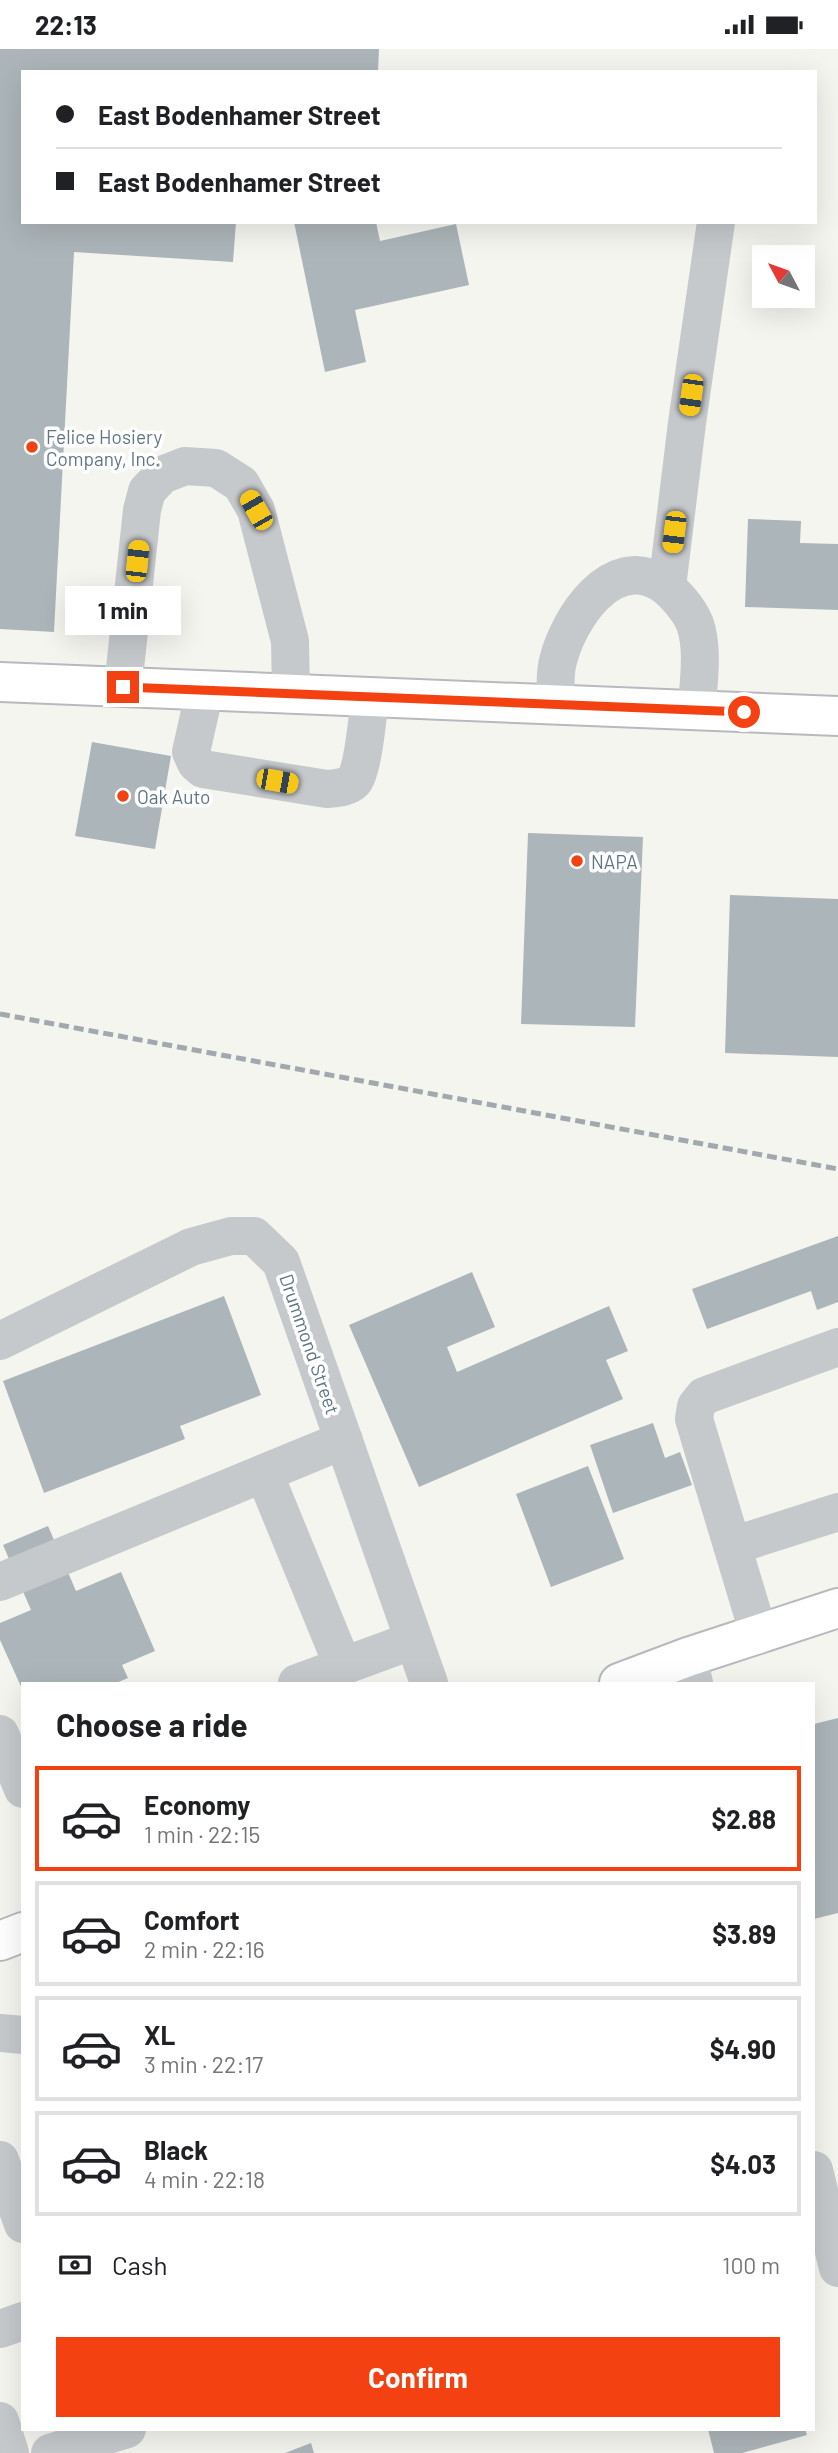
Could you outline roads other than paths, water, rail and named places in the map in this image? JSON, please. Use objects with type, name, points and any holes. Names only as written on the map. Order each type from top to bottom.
[{"type":"main road","points":[[0,682],[838,716]]},
{"type":"main road","points":[[625,1682],[691,1670],[759,1635],[838,1608]]},
{"type":"main road","points":[[0,1941],[21,1933]]},
{"type":"street","points":[[667,587],[716,224]]},
{"type":"street","points":[[123,687],[142,510],[147,491],[162,475],[185,466],[216,468],[241,484],[256,510],[290,641],[290,694]]},
{"type":"street","points":[[556,704],[556,672],[567,635],[601,588],[626,574],[639,574],[667,587],[688,611],[695,625],[699,650],[697,710]]},
{"type":"street","points":[[205,690],[191,753],[203,769],[327,789],[342,788],[355,780],[360,766],[370,697]]},
{"type":"street","name":"Drummond Street","points":[[0,1341],[191,1247],[231,1236],[254,1236],[281,1262],[429,1682]]},
{"type":"street","points":[[759,1635],[694,1419],[696,1406],[704,1396],[838,1347]]},
{"type":"street","points":[[0,1582],[344,1440]]},
{"type":"street","points":[[264,1473],[343,1666]]},
{"type":"street","points":[[732,1546],[838,1512]]},
{"type":"street","points":[[300,1682],[414,1640]]},
{"type":"street","points":[[0,1734],[21,1784]]},
{"type":"street","points":[[0,2160],[21,2218]]},
{"type":"street","points":[[815,2175],[829,2265]]},
{"type":"street","points":[[0,2329],[21,2322]]},
{"type":"street","points":[[0,2421],[10,2453]]},
{"type":"street","points":[[50,2453],[121,2431]]},
{"type":"railway","points":[[0,1014],[838,1169]]},
{"type":"place","name":"Felice Hosiery Company, Inc.","points":[[32,447]]},
{"type":"place","name":"Oak Auto","points":[[123,796]]},
{"type":"place","name":"NAPA","points":[[577,861]]}]
